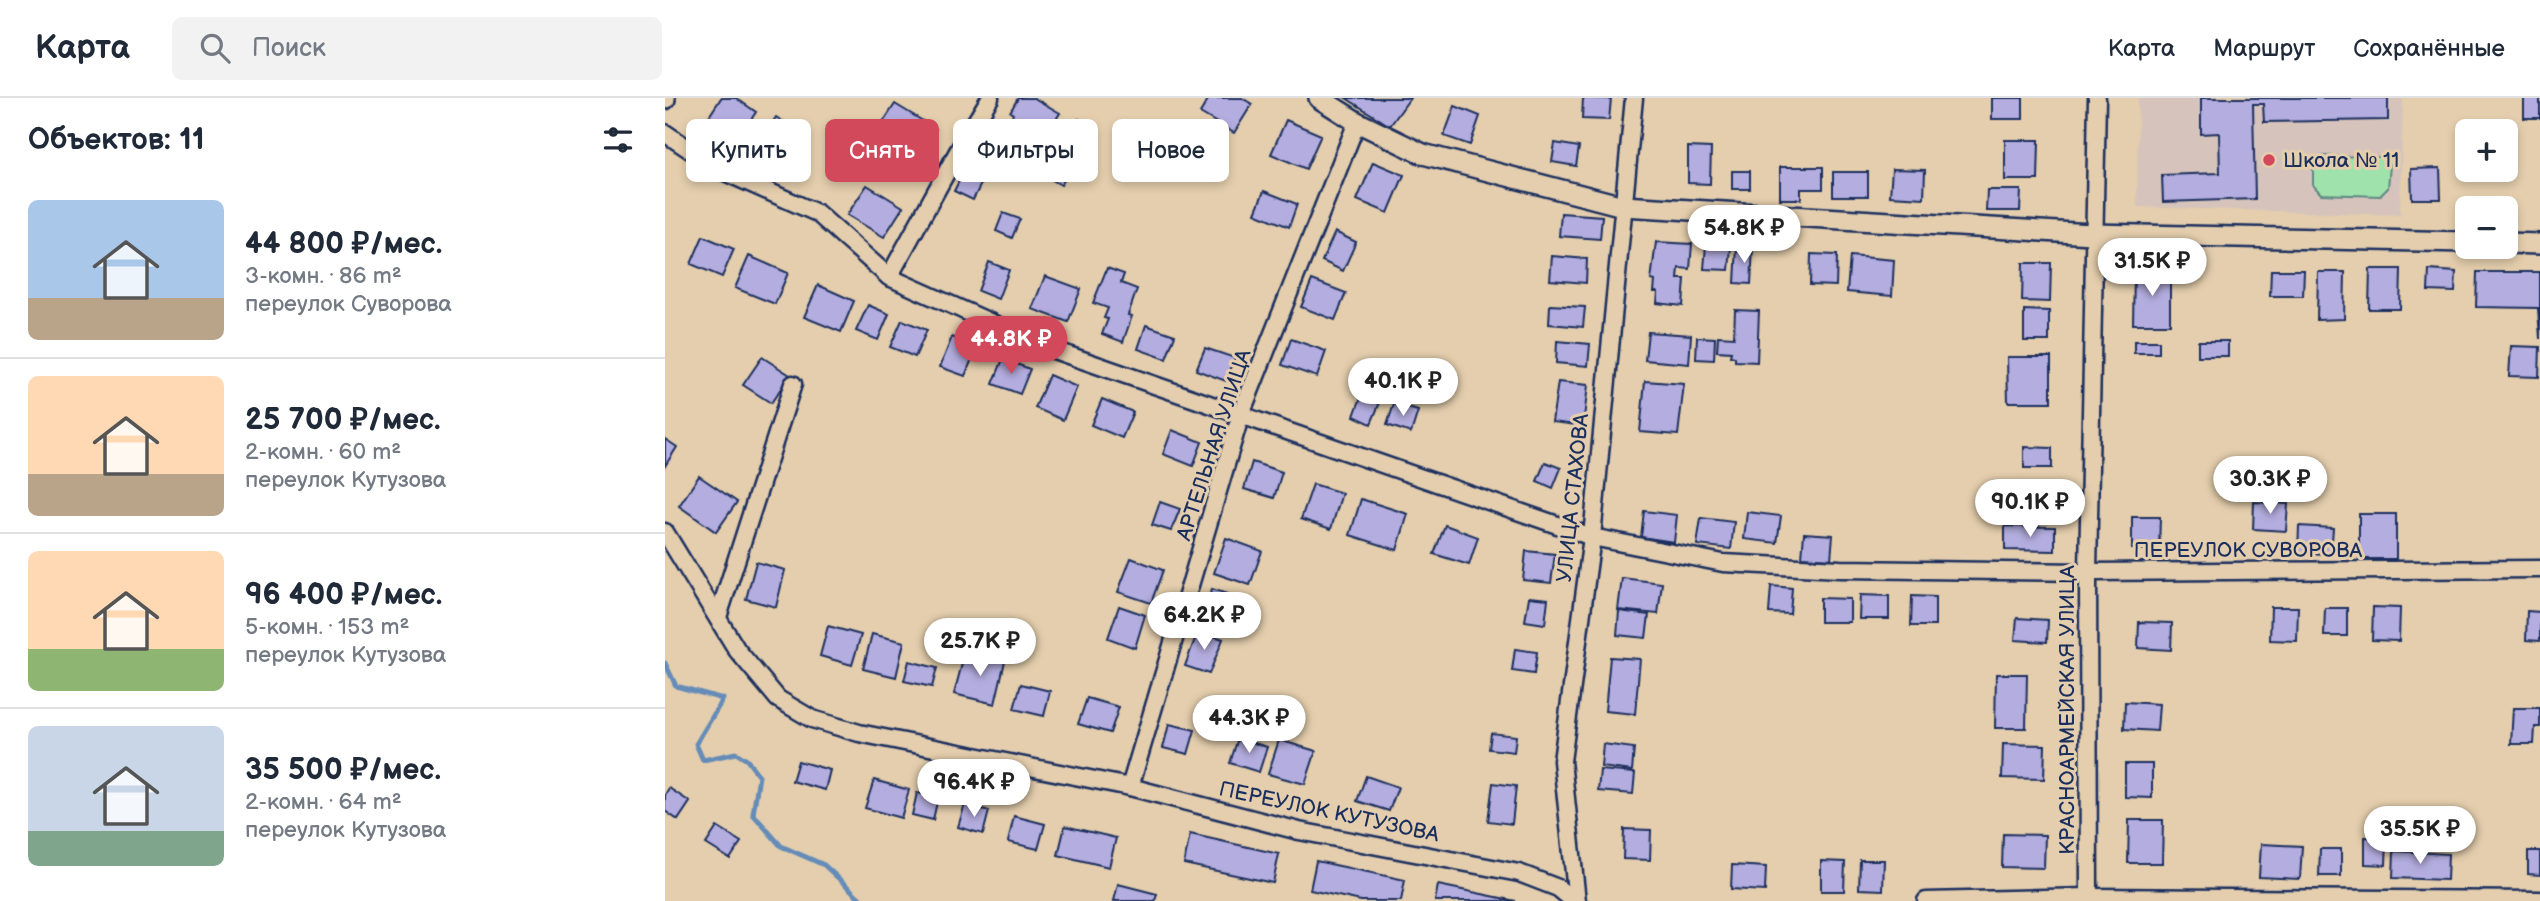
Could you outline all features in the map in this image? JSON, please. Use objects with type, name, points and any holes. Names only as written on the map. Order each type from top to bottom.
[{"type":"street","points":[[889,277],[990,98]]},
{"type":"street","points":[[1319,98],[1356,122],[1423,154],[1623,205],[2092,234],[2455,242]]},
{"type":"street","name":"УЛИЦА СТАХОВА","points":[[1576,901],[1562,761],[1592,537],[1634,98]]},
{"type":"street","name":"КРАСНОАРМЕЙСКАЯ УЛИЦА","points":[[2089,899],[2088,572],[2092,234],[2097,98]]},
{"type":"street","name":"АРТЕЛЬНАЯ УЛИЦА","points":[[1130,787],[1241,414],[1356,122]]},
{"type":"street","name":"ПЕРЕУЛОК СУВОРОВА","points":[[665,133],[720,170],[817,213],[889,277],[1048,348],[1592,537],[1723,563],[1840,569],[2088,572],[2540,569]]},
{"type":"street","points":[[2518,243],[2540,244]]},
{"type":"street","points":[[718,617],[793,384]]},
{"type":"street","name":"ПЕРЕУЛОК КУТУЗОВА","points":[[665,532],[737,650],[778,699],[812,719],[859,733],[1130,787],[1299,831],[1519,873],[1558,888],[1576,901]]},
{"type":"street","points":[[1926,901],[2540,900]]},
{"type":"shaded area","name":"Школа № 11","points":[[2138,98],[2403,98],[2400,215],[2137,207]]},
{"type":"green space","points":[[2322,156],[2381,157],[2390,165],[2388,188],[2380,196],[2321,194],[2313,185],[2313,165]]},
{"type":"building","points":[[721,98],[736,98],[756,112],[751,119],[707,119]]},
{"type":"building","points":[[1018,98],[1034,98],[1060,113],[1056,119],[1010,119],[1013,114],[1010,112]]},
{"type":"building","points":[[1209,98],[1242,98],[1252,104],[1234,133],[1229,130],[1229,119],[1210,119],[1200,113]]},
{"type":"building","points":[[1346,98],[1410,98],[1390,126]]},
{"type":"building","points":[[1583,98],[1611,99],[1609,120],[1582,119]]},
{"type":"building","points":[[1992,98],[2023,98],[2023,119],[1992,119]]},
{"type":"building","points":[[2201,98],[2388,98],[2388,120],[2264,122],[2263,104],[2253,104],[2255,199],[2163,202],[2162,175],[2220,173],[2219,133],[2201,134]]},
{"type":"building","points":[[2524,98],[2540,98],[2540,118],[2524,118]]},
{"type":"building","points":[[895,104],[920,119],[885,119]]},
{"type":"building","points":[[1455,106],[1480,116],[1470,145],[1444,136]]},
{"type":"building","points":[[1286,120],[1321,135],[1306,169],[1271,154]]},
{"type":"building","points":[[2005,140],[2039,140],[2038,180],[2005,180]]},
{"type":"building","points":[[1555,143],[1579,147],[1576,166],[1552,162]]},
{"type":"building","points":[[1688,147],[1711,148],[1710,184],[1688,183]]},
{"type":"building","points":[[1373,162],[1404,175],[1388,213],[1357,200]]},
{"type":"building","points":[[1780,167],[1823,167],[1823,189],[1801,189],[1801,199],[1780,199]]},
{"type":"building","points":[[2440,168],[2441,199],[2412,199],[2411,169]]},
{"type":"building","points":[[1892,169],[1925,170],[1924,198],[1890,196]]},
{"type":"building","points":[[1732,171],[1750,171],[1750,189],[1732,189]]},
{"type":"building","points":[[1833,172],[1868,172],[1868,196],[1833,196]]},
{"type":"building","points":[[958,182],[981,184],[973,200],[954,191]]},
{"type":"building","points":[[867,185],[903,207],[884,237],[847,215]]},
{"type":"building","points":[[1987,190],[2021,190],[2020,211],[1986,211]]},
{"type":"building","points":[[1264,191],[1297,204],[1289,227],[1255,213]]},
{"type":"building","points":[[1003,213],[1020,219],[1012,238],[996,231]]},
{"type":"building","points":[[1561,213],[1602,216],[1600,239],[1559,236]]},
{"type":"building","points":[[1335,232],[1356,242],[1343,271],[1322,261]]},
{"type":"building","points":[[703,236],[734,249],[722,277],[691,264]]},
{"type":"building","points":[[1656,242],[1692,244],[1690,269],[1679,268],[1678,279],[1685,279],[1683,306],[1657,303],[1658,292],[1654,292],[1655,281],[1651,280]]},
{"type":"building","points":[[1706,245],[1731,247],[1729,270],[1704,269]]},
{"type":"building","points":[[1737,246],[1753,247],[1751,284],[1735,283]]},
{"type":"building","points":[[1811,254],[1837,255],[1836,286],[1810,285]]},
{"type":"building","points":[[749,256],[788,273],[775,304],[735,288]]},
{"type":"building","points":[[1552,256],[1587,259],[1586,283],[1550,280]]},
{"type":"building","points":[[1850,256],[1894,260],[1892,296],[1847,292]]},
{"type":"building","points":[[989,262],[1009,270],[998,299],[978,291]]},
{"type":"building","points":[[2023,263],[2051,263],[2050,302],[2022,301]]},
{"type":"building","points":[[1107,268],[1124,274],[1121,283],[1137,289],[1123,342],[1102,334],[1108,319],[1104,318],[1108,308],[1093,303]]},
{"type":"building","points":[[2370,269],[2401,269],[2400,309],[2369,309]]},
{"type":"building","points":[[2271,270],[2304,270],[2303,296],[2270,296]]},
{"type":"building","points":[[2429,270],[2456,272],[2455,292],[2428,291]]},
{"type":"building","points":[[2134,272],[2170,272],[2170,324],[2133,324]]},
{"type":"building","points":[[2318,272],[2345,272],[2344,319],[2317,320]]},
{"type":"building","points":[[2477,272],[2540,272],[2540,339],[2538,308],[2476,307]]},
{"type":"building","points":[[1045,276],[1081,289],[1068,322],[1032,309]]},
{"type":"building","points":[[1312,280],[1346,293],[1335,320],[1301,307]]},
{"type":"building","points":[[818,285],[854,301],[841,332],[804,317]]},
{"type":"building","points":[[868,305],[889,314],[878,340],[856,331]]},
{"type":"building","points":[[1550,305],[1585,307],[1583,327],[1549,324]]},
{"type":"building","points":[[1735,310],[1759,311],[1757,362],[1735,361],[1735,357],[1730,356],[1731,352],[1717,351],[1718,336],[1734,337]]},
{"type":"building","points":[[2024,310],[2049,311],[2049,341],[2024,341]]},
{"type":"building","points":[[902,320],[927,330],[915,357],[890,347]]},
{"type":"building","points":[[1146,325],[1175,335],[1166,359],[1138,349]]},
{"type":"building","points":[[1648,332],[1691,335],[1689,364],[1645,360]]},
{"type":"building","points":[[952,337],[977,347],[965,376],[940,367]]},
{"type":"building","points":[[1697,337],[1715,338],[1714,360],[1696,359]]},
{"type":"building","points":[[1291,339],[1326,351],[1317,377],[1282,365]]},
{"type":"building","points":[[1557,341],[1590,344],[1588,366],[1556,363]]},
{"type":"building","points":[[2134,341],[2159,341],[2159,353],[2134,353]]},
{"type":"building","points":[[2198,341],[2228,341],[2228,356],[2198,356]]},
{"type":"building","points":[[2511,346],[2540,347],[2539,377],[2509,376]]},
{"type":"building","points":[[1205,348],[1235,358],[1226,381],[1196,370]]},
{"type":"building","points":[[762,357],[790,375],[771,403],[743,385]]},
{"type":"building","points":[[2007,357],[2051,357],[2051,402],[2008,402]]},
{"type":"building","points":[[1003,359],[1030,369],[1020,394],[993,384]]},
{"type":"building","points":[[1049,375],[1077,387],[1063,420],[1035,408]]},
{"type":"building","points":[[1645,381],[1684,384],[1678,435],[1640,432]]},
{"type":"building","points":[[1558,382],[1588,385],[1583,426],[1552,422]]},
{"type":"building","points":[[1363,392],[1381,400],[1371,424],[1354,416]]},
{"type":"building","points":[[1102,399],[1133,412],[1122,438],[1091,425]]},
{"type":"building","points":[[1394,404],[1418,411],[1411,433],[1387,425]]},
{"type":"building","points":[[1172,430],[1202,442],[1193,466],[1163,454]]},
{"type":"building","points":[[665,439],[677,447],[665,466]]},
{"type":"building","points":[[2024,447],[2052,448],[2052,468],[2024,468]]},
{"type":"building","points":[[1252,462],[1282,472],[1274,498],[1244,489]]},
{"type":"building","points":[[1545,462],[1561,468],[1553,488],[1537,481]]},
{"type":"building","points":[[699,476],[737,502],[716,532],[679,506]]},
{"type":"building","points":[[1992,482],[2025,483],[2024,498],[2052,497],[2052,513],[2003,513],[2003,505],[1992,505]]},
{"type":"building","points":[[1313,484],[1342,493],[1331,529],[1301,519]]},
{"type":"building","points":[[1361,499],[1408,514],[1397,550],[1350,535]]},
{"type":"building","points":[[1160,502],[1180,509],[1171,531],[1152,525]]},
{"type":"building","points":[[2254,502],[2288,504],[2286,531],[2253,529]]},
{"type":"building","points":[[1644,511],[1677,515],[1674,542],[1641,537]]},
{"type":"building","points":[[1747,512],[1781,516],[1777,543],[1744,539]]},
{"type":"building","points":[[2359,514],[2396,514],[2396,559],[2359,559]]},
{"type":"building","points":[[2132,517],[2160,517],[2159,550],[2132,549]]},
{"type":"building","points":[[1701,518],[1734,522],[1731,549],[1697,545]]},
{"type":"building","points":[[1445,525],[1478,537],[1469,565],[1434,554]]},
{"type":"building","points":[[2005,526],[2055,527],[2055,551],[2005,550]]},
{"type":"building","points":[[2299,526],[2333,528],[2331,554],[2298,553]]},
{"type":"building","points":[[1804,533],[1833,535],[1831,559],[1802,557]]},
{"type":"building","points":[[1226,538],[1262,551],[1250,585],[1214,573]]},
{"type":"building","points":[[1526,551],[1555,554],[1551,583],[1523,580]]},
{"type":"building","points":[[1131,558],[1163,570],[1151,603],[1118,592]]},
{"type":"building","points":[[756,562],[785,570],[776,607],[746,599]]},
{"type":"building","points":[[1622,578],[1662,583],[1658,614],[1618,610]]},
{"type":"building","points":[[1771,586],[1792,588],[1790,614],[1769,613]]},
{"type":"building","points":[[1212,589],[1236,597],[1229,620],[1204,611]]},
{"type":"building","points":[[1860,595],[1889,596],[1889,619],[1859,619]]},
{"type":"building","points":[[1912,596],[1935,597],[1935,626],[1911,626]]},
{"type":"building","points":[[1529,597],[1548,599],[1545,624],[1525,621]]},
{"type":"building","points":[[1820,598],[1850,599],[1850,622],[1820,622]]},
{"type":"building","points":[[1119,606],[1145,615],[1135,648],[1108,638]]},
{"type":"building","points":[[2271,607],[2298,607],[2297,641],[2270,640]]},
{"type":"building","points":[[2373,607],[2400,608],[2399,641],[2372,640]]},
{"type":"building","points":[[2325,608],[2347,608],[2347,636],[2324,636]]},
{"type":"building","points":[[1619,611],[1649,615],[1646,638],[1617,635]]},
{"type":"building","points":[[2527,611],[2540,612],[2540,641],[2526,640]]},
{"type":"building","points":[[2017,618],[2048,620],[2047,642],[2015,640]]},
{"type":"building","points":[[2139,622],[2172,623],[2171,650],[2138,648]]},
{"type":"building","points":[[828,626],[861,635],[852,665],[820,656]]},
{"type":"building","points":[[1198,631],[1223,639],[1209,674],[1185,666]]},
{"type":"building","points":[[872,634],[904,642],[896,677],[863,669]]},
{"type":"building","points":[[1515,649],[1537,652],[1534,674],[1512,671]]},
{"type":"building","points":[[965,652],[1005,661],[995,704],[954,694]]},
{"type":"building","points":[[1610,657],[1640,659],[1635,714],[1605,711]]},
{"type":"building","points":[[909,661],[937,668],[932,687],[904,681]]},
{"type":"building","points":[[1996,674],[2027,674],[2026,728],[1995,728]]},
{"type":"building","points":[[1021,684],[1050,691],[1044,716],[1014,709]]},
{"type":"building","points":[[1087,698],[1119,707],[1110,733],[1078,724]]},
{"type":"building","points":[[2125,702],[2159,704],[2157,731],[2124,729]]},
{"type":"building","points":[[2513,708],[2540,708],[2540,727],[2535,727],[2534,744],[2511,744]]},
{"type":"building","points":[[1169,724],[1195,730],[1188,754],[1163,748]]},
{"type":"building","points":[[1491,733],[1516,736],[1514,752],[1489,749]]},
{"type":"building","points":[[1238,738],[1267,747],[1259,772],[1230,763]]},
{"type":"building","points":[[1279,740],[1316,751],[1305,784],[1268,774]]},
{"type":"building","points":[[1603,744],[1634,748],[1632,771],[1601,767]]},
{"type":"building","points":[[2003,744],[2045,745],[2044,779],[2002,778]]},
{"type":"building","points":[[798,761],[830,770],[825,790],[792,781]]},
{"type":"building","points":[[2125,764],[2152,764],[2152,798],[2125,797]]},
{"type":"building","points":[[1600,770],[1635,773],[1633,794],[1598,791]]},
{"type":"building","points":[[1366,776],[1398,787],[1389,811],[1357,801]]},
{"type":"building","points":[[874,780],[909,790],[901,818],[865,808]]},
{"type":"building","points":[[1493,783],[1516,786],[1512,824],[1488,821]]},
{"type":"building","points":[[669,788],[690,802],[678,820],[665,811],[665,795]]},
{"type":"building","points":[[917,793],[938,797],[933,820],[912,815]]},
{"type":"building","points":[[965,804],[989,811],[983,834],[958,827]]},
{"type":"building","points":[[1014,816],[1045,824],[1038,849],[1008,842]]},
{"type":"building","points":[[2129,820],[2163,820],[2162,863],[2128,863]]},
{"type":"building","points":[[1065,826],[1116,838],[1109,867],[1058,855]]},
{"type":"building","points":[[717,827],[741,842],[730,859],[706,844]]},
{"type":"building","points":[[1624,829],[1651,830],[1650,860],[1623,859]]},
{"type":"building","points":[[1190,834],[1279,854],[1273,883],[1184,864]]},
{"type":"building","points":[[2003,834],[2045,835],[2044,868],[2002,867]]},
{"type":"building","points":[[2365,837],[2387,838],[2386,865],[2365,864]]},
{"type":"building","points":[[2261,844],[2302,846],[2300,879],[2259,877]]},
{"type":"building","points":[[2320,849],[2341,849],[2341,876],[2319,876]]},
{"type":"building","points":[[2394,851],[2448,854],[2447,880],[2393,878]]},
{"type":"building","points":[[2528,851],[2540,851],[2540,875],[2528,874]]},
{"type":"building","points":[[1860,860],[1884,860],[1883,890],[1859,889]]},
{"type":"building","points":[[1316,861],[1405,880],[1401,901],[1361,901],[1310,890]]},
{"type":"building","points":[[1821,861],[1845,862],[1844,891],[1821,891]]},
{"type":"building","points":[[1732,865],[1766,867],[1765,891],[1731,889]]},
{"type":"building","points":[[1118,884],[1157,894],[1155,901],[1114,901]]},
{"type":"building","points":[[1438,885],[1516,901],[1435,901]]},
{"type":"waterway","points":[[665,663],[676,686],[723,699],[696,744],[703,760],[736,753],[747,760],[759,776],[753,814],[781,846],[824,865],[863,901]]},
{"type":"place","name":"Школа № 11","points":[[2269,160]]}]
